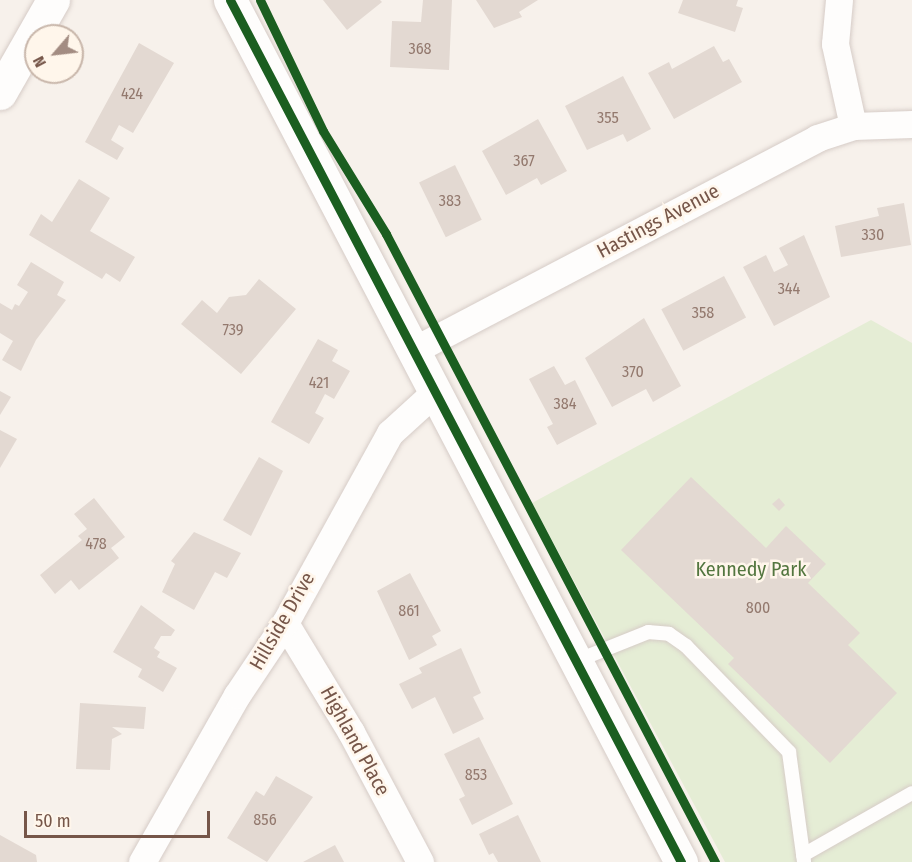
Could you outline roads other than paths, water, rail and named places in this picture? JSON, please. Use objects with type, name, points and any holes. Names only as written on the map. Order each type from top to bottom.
[{"type":"main road","points":[[0,93],[53,0]]},
{"type":"main road","points":[[230,0],[681,862]]},
{"type":"street","points":[[839,0],[835,44],[853,126]]},
{"type":"street","name":"Hastings Avenue","points":[[414,350],[817,138],[853,126],[912,124]]},
{"type":"street","name":"Hillside Drive","points":[[142,862],[237,695],[285,623],[390,433],[436,391]]},
{"type":"street","name":"Highland Place","points":[[285,623],[351,732],[420,862]]},
{"type":"lane","points":[[576,661],[648,632],[669,634],[686,645],[789,752],[804,858],[912,793]]},
{"type":"park label","name":"Kennedy Park","points":[[751,569]]}]
